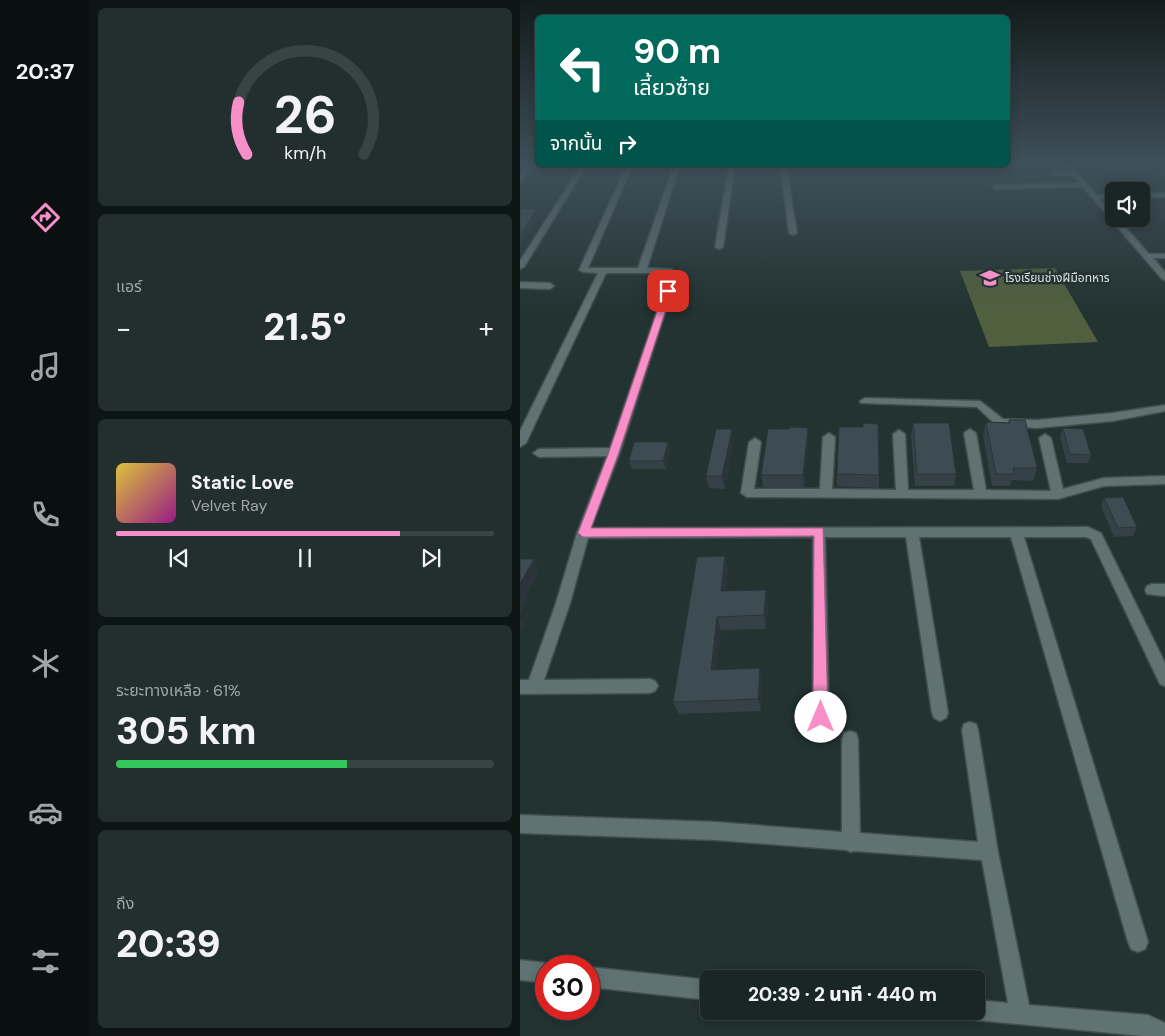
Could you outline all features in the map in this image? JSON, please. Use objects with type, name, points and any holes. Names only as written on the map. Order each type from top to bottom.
[{"type":"street","points":[[520,267],[524,254],[552,212]]},
{"type":"street","points":[[609,212],[583,270],[671,271],[668,291],[614,452],[583,533],[563,604],[527,688],[650,686]]},
{"type":"street","points":[[642,270],[662,212]]},
{"type":"street","points":[[719,247],[724,212]]},
{"type":"street","points":[[790,212],[793,233]]},
{"type":"street","points":[[1108,212],[1165,277]]},
{"type":"street","points":[[1146,256],[1165,256]]},
{"type":"street","points":[[520,443],[603,270]]},
{"type":"street","points":[[520,285],[550,286]]},
{"type":"street","points":[[865,402],[980,404],[1000,422],[1037,424],[1113,417],[1165,408]]},
{"type":"street","points":[[970,433],[981,494]]},
{"type":"street","points":[[899,434],[902,494]]},
{"type":"street","points":[[826,494],[828,437]]},
{"type":"street","points":[[1045,438],[1058,494]]},
{"type":"street","points":[[755,442],[747,493],[1058,494],[1104,482],[1165,480]]},
{"type":"street","points":[[539,453],[614,452]]},
{"type":"street","points":[[583,533],[1080,531],[1096,536],[1165,679]]},
{"type":"street","points":[[819,532],[821,717]]},
{"type":"street","points":[[912,532],[940,713]]},
{"type":"street","points":[[1016,532],[1138,942]]},
{"type":"street","points":[[970,730],[989,852],[1021,1014]]},
{"type":"street","points":[[850,739],[851,843]]},
{"type":"street","points":[[520,824],[716,831],[851,843],[989,852]]},
{"type":"street","points":[[520,970],[535,972]]},
{"type":"street","points":[[600,978],[700,989]]},
{"type":"street","points":[[985,1011],[1148,1026],[1160,1032],[1163,1036]]},
{"type":"green space","points":[[1055,268],[1098,342],[989,347],[960,271]]},
{"type":"building","points":[[520,212],[535,212],[520,235]]},
{"type":"building","points":[[1009,420],[1025,420],[1037,468],[1013,468],[1014,474],[996,474],[986,422],[1010,423]]},
{"type":"building","points":[[863,423],[878,424],[879,475],[837,474],[839,427],[863,427]]},
{"type":"building","points":[[913,423],[949,423],[956,474],[917,474]]},
{"type":"building","points":[[790,427],[808,428],[803,475],[761,475],[768,429],[790,429]]},
{"type":"building","points":[[1063,428],[1083,429],[1091,455],[1070,454]]},
{"type":"building","points":[[716,429],[732,429],[722,476],[706,476]]},
{"type":"building","points":[[634,442],[668,442],[663,461],[629,461]]},
{"type":"building","points":[[1123,497],[1137,527],[1118,528],[1104,498]]},
{"type":"building","points":[[725,556],[721,591],[766,590],[764,615],[717,617],[711,670],[760,668],[758,699],[673,702],[697,557]]},
{"type":"building","points":[[520,559],[534,559],[520,584]]},
{"type":"place","name":"โรงเรียนช่างฝีมือทหาร","points":[[990,278]]},
{"type":"route","points":[[668,291],[614,452],[583,533],[819,532],[821,717]]}]
